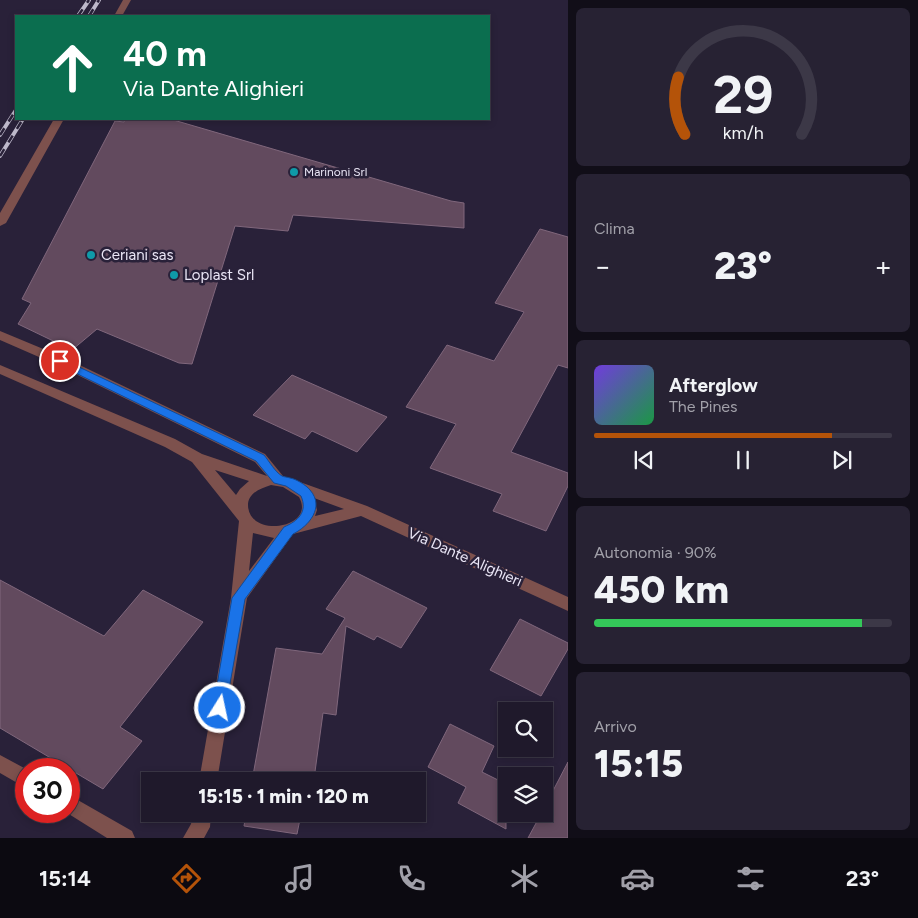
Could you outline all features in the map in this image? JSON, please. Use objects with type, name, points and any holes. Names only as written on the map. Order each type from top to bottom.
[{"type":"street","points":[[119,15],[127,0]]},
{"type":"street","points":[[0,223],[58,120]]},
{"type":"street","points":[[0,335],[60,361],[260,458],[271,480],[255,484],[242,495],[243,516],[239,598],[210,772]]},
{"type":"street","name":"Via Dante Alighieri","points":[[0,368],[161,439],[197,458],[298,486],[362,510],[568,604]]},
{"type":"street","name":"Via Dante Alighieri","points":[[197,458],[254,528],[265,532],[277,533],[362,510]]},
{"type":"street","points":[[239,598],[294,528],[306,518],[310,510],[309,501],[306,493],[298,486]]},
{"type":"street","points":[[0,763],[15,772]]},
{"type":"street","points":[[80,811],[125,838]]},
{"type":"street","points":[[194,838],[201,822]]},
{"type":"building","points":[[125,120],[173,120],[451,201],[464,203],[464,228],[293,215],[288,231],[235,226],[192,364],[179,363],[97,329],[72,350],[18,324],[31,303],[22,299],[115,121],[124,122]]},
{"type":"building","points":[[540,229],[568,237],[568,368],[558,365],[511,452],[568,473],[568,486],[546,531],[493,511],[502,494],[430,468],[456,424],[406,407],[447,345],[494,361],[524,312],[495,303]]},
{"type":"building","points":[[292,375],[387,417],[357,452],[312,431],[305,439],[253,415]]},
{"type":"building","points":[[353,571],[427,608],[401,648],[377,636],[374,640],[346,626],[336,715],[323,713],[315,772],[254,772],[276,648],[322,654],[345,618],[326,609]]},
{"type":"building","points":[[0,580],[104,636],[143,590],[203,622],[120,727],[142,741],[103,789],[80,775],[80,758],[51,758],[0,728]]},
{"type":"building","points":[[520,619],[568,643],[568,649],[541,696],[490,670]]},
{"type":"building","points":[[450,724],[494,746],[482,772],[498,780],[498,822],[506,822],[506,829],[458,803],[466,787],[428,767]]},
{"type":"building","points":[[568,762],[568,838],[528,838],[537,822],[553,822],[553,791]]},
{"type":"building","points":[[245,822],[299,822],[297,834],[244,826]]},
{"type":"railway","points":[[79,15],[89,0]]},
{"type":"railway","points":[[90,15],[99,0]]},
{"type":"railway","points":[[0,135],[15,112]]},
{"type":"railway","points":[[0,156],[22,120]]},
{"type":"place","name":"Marinoni Srl","points":[[294,172]]},
{"type":"place","name":"Ceriani sas","points":[[91,255]]},
{"type":"place","name":"Loplast Srl","points":[[174,275]]},
{"type":"route","points":[[60,361],[260,458],[278,480],[298,486],[306,493],[310,510],[306,518],[299,526],[288,530],[239,598],[220,708]]}]
